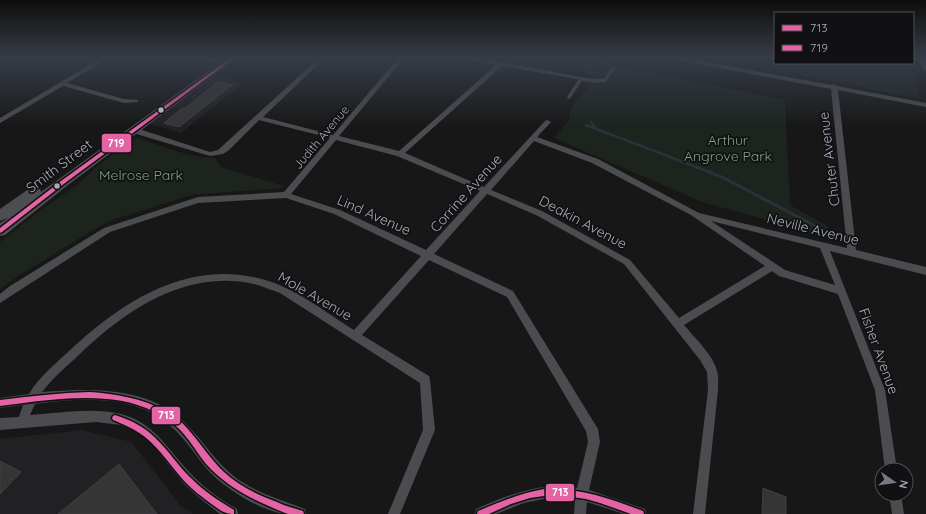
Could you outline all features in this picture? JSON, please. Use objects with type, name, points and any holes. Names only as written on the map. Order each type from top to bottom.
[{"type":"highway","name":"Smith Street","points":[[0,216],[188,81]]},
{"type":"highway","name":"Smith Street","points":[[0,231],[200,81]]},
{"type":"street","points":[[0,121],[67,81]]},
{"type":"street","points":[[133,130],[210,154],[220,152],[297,81]]},
{"type":"street","name":"Judith Avenue","points":[[286,195],[381,81]]},
{"type":"street","points":[[400,154],[481,81]]},
{"type":"street","points":[[807,81],[926,105]]},
{"type":"street","points":[[62,84],[124,102],[136,101]]},
{"type":"street","name":"Chuter Avenue","points":[[834,86],[852,253]]},
{"type":"street","name":"Deakin Avenue","points":[[258,118],[400,154],[539,213],[627,262],[704,357],[712,371],[713,390],[698,514]]},
{"type":"street","name":"Corrine Avenue","points":[[356,335],[427,254],[547,122]]},
{"type":"street","name":"Neville Avenue","points":[[532,138],[595,162],[694,213],[782,273],[841,291]]},
{"type":"street","name":"Lind Avenue","points":[[0,299],[19,284],[107,230],[192,202],[286,195],[337,212],[510,294],[592,429],[594,442],[582,494],[580,514]]},
{"type":"street","name":"Neville Avenue","points":[[694,213],[926,271]]},
{"type":"street","name":"Fisher Avenue","points":[[824,246],[880,390],[890,462]]},
{"type":"street","points":[[678,324],[772,266]]},
{"type":"street","name":"Mole Avenue","points":[[22,422],[32,399],[40,387],[80,347],[115,318],[151,295],[187,281],[219,277],[244,278],[282,290],[356,335],[425,380],[429,430],[394,514]]},
{"type":"street","points":[[0,403],[32,399],[99,395],[127,399],[153,408],[178,424],[220,472],[272,510],[300,514]]},
{"type":"street","points":[[0,424],[99,416],[121,419],[134,423],[143,428],[154,438],[198,490],[232,514]]},
{"type":"street","points":[[481,514],[530,495],[561,491],[582,494],[640,514]]},
{"type":"street","points":[[896,502],[898,514]]},
{"type":"lane","points":[[569,96],[580,81]]},
{"type":"shaded area","points":[[206,81],[236,81],[243,83],[181,133],[150,124]]},
{"type":"shaded area","points":[[82,430],[131,442],[181,506],[193,514],[0,514],[0,439]]},
{"type":"green space","name":"Arthur Angrove Park","points":[[592,81],[692,81],[785,100],[790,205],[829,227],[826,236],[702,202],[554,138],[569,120],[571,108]]},
{"type":"green space","points":[[832,81],[915,81],[921,99],[866,89],[865,87]]},
{"type":"green space","name":"Melrose Park","points":[[138,138],[186,154],[215,158],[221,167],[284,186],[282,188],[191,195],[115,219],[98,227],[18,276],[0,289],[0,242],[42,209],[77,185],[94,169],[132,139]]},
{"type":"building","points":[[218,82],[232,85],[179,127],[164,123],[182,108],[184,109]]},
{"type":"building","points":[[0,461],[21,472],[0,494]]},
{"type":"building","points":[[119,464],[157,514],[58,514]]},
{"type":"building","points":[[763,488],[786,497],[786,514],[762,514]]},
{"type":"waterway","points":[[591,122],[596,128]]},
{"type":"waterway","points":[[586,125],[712,173]]},
{"type":"waterway","points":[[709,172],[724,178],[823,230]]},
{"type":"transit line","name":"719","points":[[0,231],[63,182],[201,81]]},
{"type":"transit line","name":"713","points":[[0,403],[90,395],[134,401],[155,408],[180,425],[208,460],[232,483],[253,496],[300,514]]},
{"type":"transit line","name":"713","points":[[115,418],[139,428],[148,435],[189,481],[209,498],[231,513]]},
{"type":"transit line","name":"713","points":[[481,514],[505,503],[530,495],[559,492],[572,493],[600,499],[640,514]]}]
